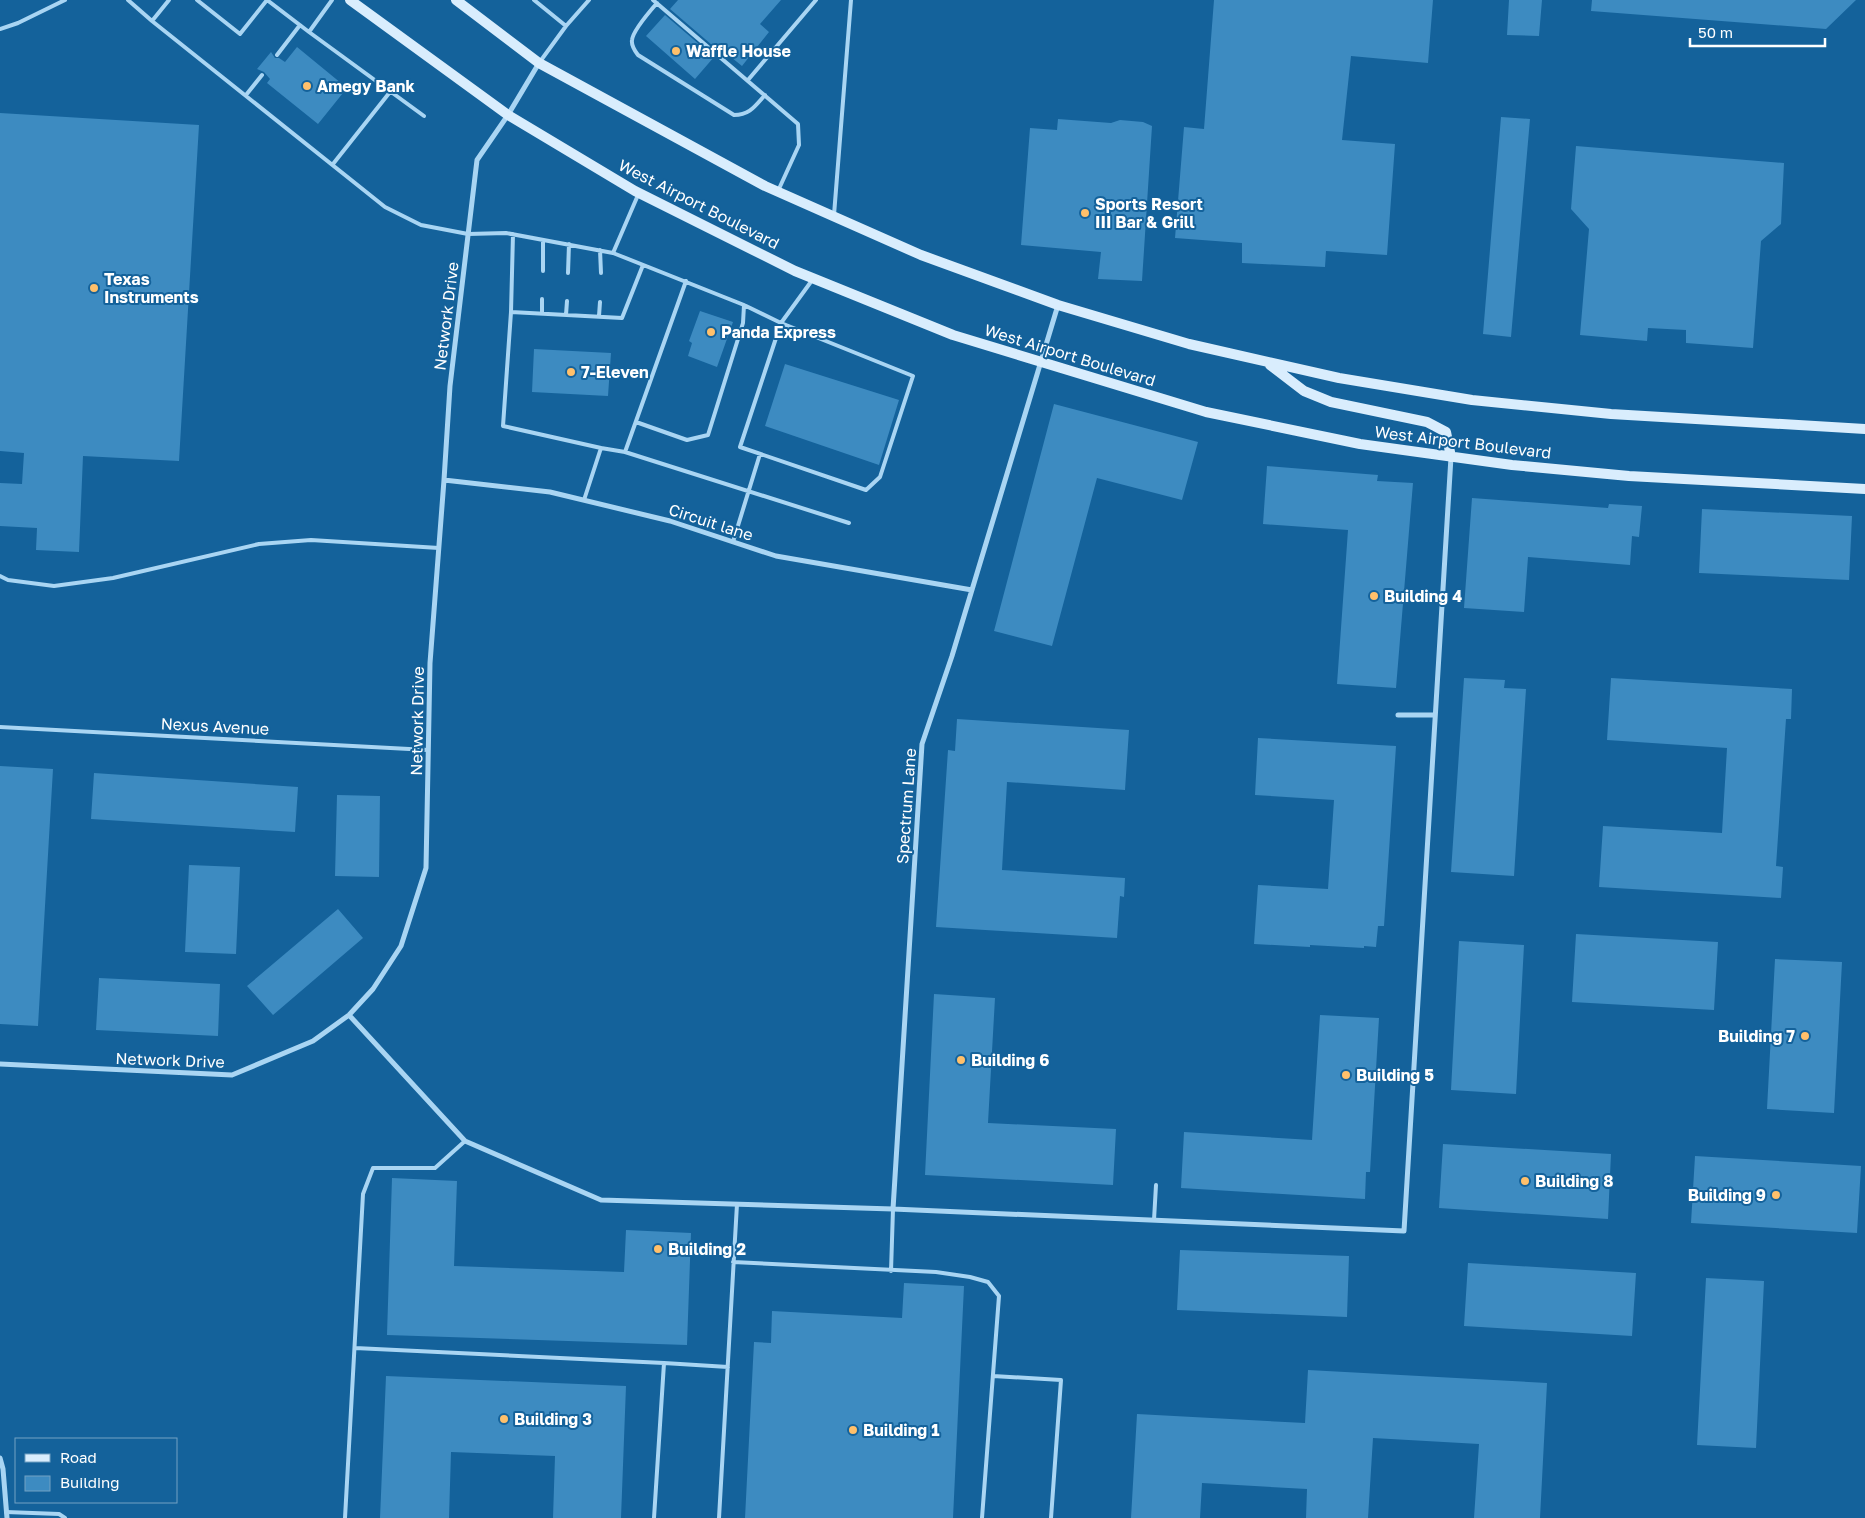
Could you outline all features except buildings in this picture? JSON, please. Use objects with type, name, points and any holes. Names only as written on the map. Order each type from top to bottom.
[{"type":"main road","name":"West Airport Boulevard","points":[[350,0],[508,115],[639,193],[814,278],[953,335],[1206,412],[1360,444],[1512,465],[1628,476],[1865,489]]},
{"type":"main road","points":[[456,0],[539,63],[778,192],[921,256],[1058,305],[1189,344],[1266,362],[1340,378],[1472,400],[1611,414],[1865,429]]},
{"type":"main road","points":[[1266,362],[1304,391],[1331,402],[1427,422],[1446,432],[1451,457]]},
{"type":"street","name":"Network Drive","points":[[0,1064],[232,1075],[312,1041],[349,1015],[373,990],[402,946],[426,868],[430,664],[450,386],[477,160],[508,115],[539,63]]},
{"type":"street","name":"Spectrum Lane","points":[[893,1208],[922,744],[952,656],[1058,305]]},
{"type":"street","points":[[349,1015],[465,1141],[601,1200],[893,1208],[1404,1231],[1451,457]]},
{"type":"street","name":"Circuit lane","points":[[444,480],[550,492],[670,522],[776,556],[972,590]]},
{"type":"street","points":[[1398,715],[1434,715]]},
{"type":"street","points":[[0,1458],[6,1515]]},
{"type":"lane","points":[[0,29],[18,23],[65,0]]},
{"type":"lane","points":[[128,0],[385,207],[421,225],[468,234],[513,234],[613,253],[686,281],[744,305],[781,323],[913,376],[880,477],[866,490],[740,447],[781,323],[814,278]]},
{"type":"lane","points":[[152,21],[169,0]]},
{"type":"lane","points":[[197,0],[240,34],[267,0],[424,116]]},
{"type":"lane","points":[[309,32],[332,0]]},
{"type":"lane","points":[[534,0],[566,26]]},
{"type":"lane","points":[[539,63],[566,26],[589,0]]},
{"type":"lane","points":[[748,80],[816,0]]},
{"type":"lane","points":[[834,217],[851,0]]},
{"type":"lane","points":[[765,95],[752,110],[743,115],[734,115],[638,55],[633,48],[634,34],[655,2],[748,80],[798,124],[799,145],[778,192]]},
{"type":"lane","points":[[277,55],[300,26]]},
{"type":"lane","points":[[246,95],[262,75]]},
{"type":"lane","points":[[333,164],[390,92]]},
{"type":"lane","points":[[613,253],[639,193]]},
{"type":"lane","points":[[513,234],[511,312],[502,426],[625,452],[849,523]]},
{"type":"lane","points":[[543,240],[543,271]]},
{"type":"lane","points":[[568,272],[569,244]]},
{"type":"lane","points":[[600,250],[601,273]]},
{"type":"lane","points":[[511,312],[622,318],[643,264]]},
{"type":"lane","points":[[625,452],[686,281]]},
{"type":"lane","points":[[542,299],[542,313]]},
{"type":"lane","points":[[566,315],[567,301]]},
{"type":"lane","points":[[599,316],[600,302]]},
{"type":"lane","points":[[636,422],[688,440],[708,435],[743,323],[744,305]]},
{"type":"lane","points":[[584,500],[601,448]]},
{"type":"lane","points":[[733,542],[760,454]]},
{"type":"lane","points":[[0,576],[8,580],[54,586],[113,578],[260,544],[311,540],[439,548]]},
{"type":"lane","name":"Nexus Avenue","points":[[0,727],[428,750]]},
{"type":"lane","points":[[345,1518],[363,1194],[373,1168],[435,1168],[465,1141]]},
{"type":"lane","points":[[1154,1220],[1156,1185]]},
{"type":"lane","points":[[719,1518],[737,1204]]},
{"type":"lane","points":[[891,1271],[893,1208]]},
{"type":"lane","points":[[733,1262],[936,1272],[970,1277],[988,1282],[999,1296],[982,1518]]},
{"type":"lane","points":[[355,1348],[728,1366]]},
{"type":"lane","points":[[654,1518],[664,1363]]},
{"type":"lane","points":[[993,1376],[1060,1380],[1051,1518]]},
{"type":"lane","points":[[6,1515],[59,1514],[65,1518]]},
{"type":"place","name":"Waffle House","points":[[676,51]]},
{"type":"place","name":"Amegy Bank","points":[[307,86]]},
{"type":"place","name":"Sports Resort III Bar & Grill","points":[[1085,213]]},
{"type":"place","name":"Texas Instruments","points":[[94,288]]},
{"type":"place","name":"Panda Express","points":[[711,332]]},
{"type":"place","name":"7-Eleven","points":[[571,372]]},
{"type":"place","name":"Building 4","points":[[1374,596]]},
{"type":"place","name":"Building 7","points":[[1805,1036]]},
{"type":"place","name":"Building 6","points":[[961,1060]]},
{"type":"place","name":"Building 5","points":[[1346,1075]]},
{"type":"place","name":"Building 8","points":[[1525,1181]]},
{"type":"place","name":"Building 9","points":[[1776,1195]]},
{"type":"place","name":"Building 2","points":[[658,1249]]},
{"type":"place","name":"Building 3","points":[[504,1419]]},
{"type":"place","name":"Building 1","points":[[853,1430]]}]
